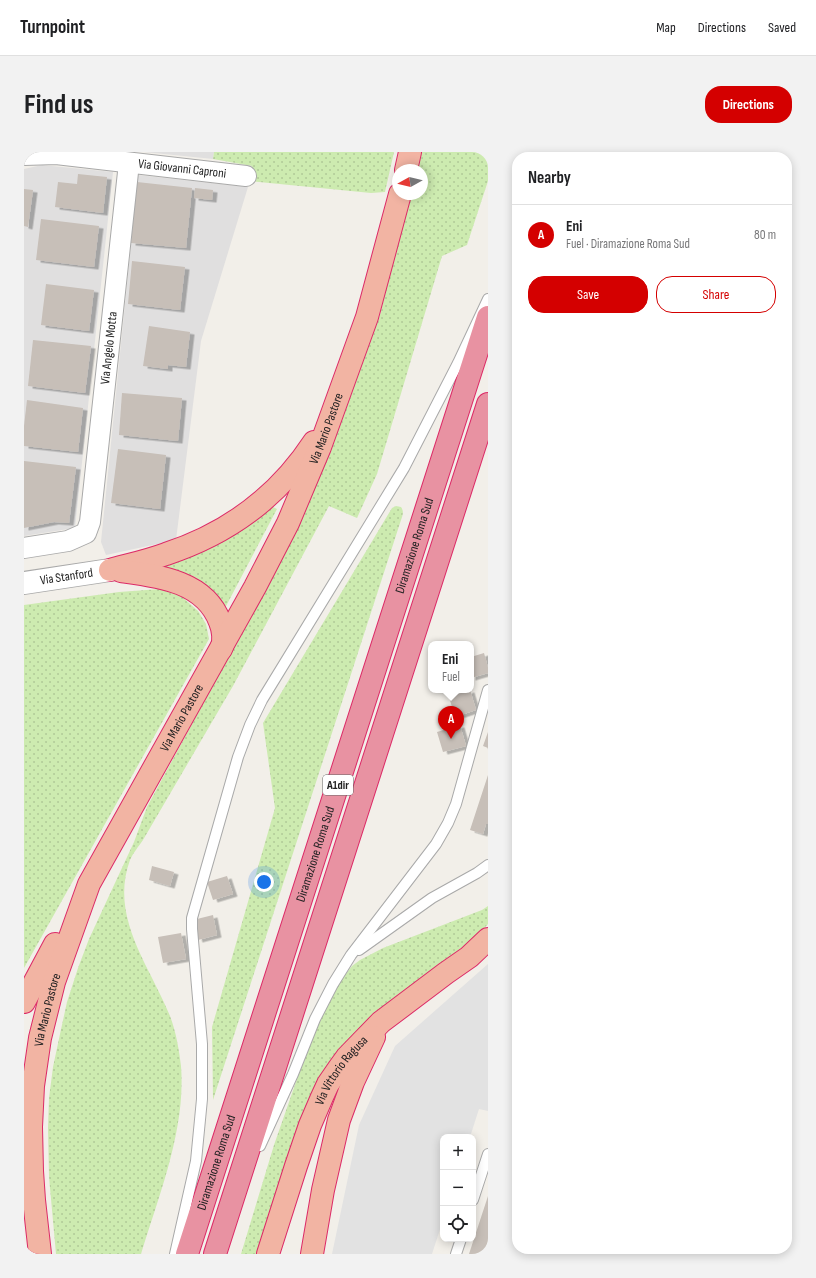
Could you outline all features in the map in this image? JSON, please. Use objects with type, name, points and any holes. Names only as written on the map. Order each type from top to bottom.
[{"type":"highway","points":[[407,164],[410,152]]},
{"type":"highway","name":"Via Mario Pastore","points":[[40,1254],[34,1200],[31,1127],[34,1071],[40,1038],[54,982],[88,884],[256,587],[279,542],[311,468],[368,317],[398,200]]},
{"type":"highway","name":"Diramazione Roma Sud","points":[[187,1254],[488,317]]},
{"type":"highway","name":"Diramazione Roma Sud","points":[[215,1254],[488,404]]},
{"type":"highway","points":[[110,570],[152,559],[190,545],[212,535],[250,511],[273,492],[306,453],[335,405]]},
{"type":"highway","points":[[110,570],[145,574],[175,582],[193,589],[208,601],[220,621],[223,640],[209,671]]},
{"type":"highway","points":[[24,1002],[88,884]]},
{"type":"highway","name":"Via Vittorio Ragusa","points":[[268,1254],[304,1141],[322,1097],[331,1080],[347,1057],[381,1022],[469,957],[488,939]]},
{"type":"highway","points":[[312,1254],[323,1190],[339,1120],[353,1082],[381,1022]]},
{"type":"street","name":"Via Giovanni Caproni","points":[[24,155],[46,154],[246,176]]},
{"type":"street","name":"Via Angelo Motta","points":[[24,548],[68,540],[86,533],[90,522],[129,163]]},
{"type":"street","name":"Via Stanford","points":[[24,583],[110,570]]},
{"type":"lane","points":[[175,1254],[196,1161],[202,1099],[202,1044],[192,918],[238,757],[250,725],[262,700],[386,499],[414,449],[458,363],[488,299]]},
{"type":"lane","points":[[226,1219],[293,1074],[315,1019],[328,994],[351,956],[436,844],[448,824],[456,804],[488,690]]},
{"type":"lane","points":[[351,956],[432,898],[477,873],[488,865]]},
{"type":"lane","points":[[476,1191],[488,1154]]},
{"type":"lane","points":[[456,1254],[459,1242]]},
{"type":"shaded area","points":[[144,152],[214,152],[213,159]]},
{"type":"shaded area","points":[[42,165],[113,172],[75,528],[24,536],[24,169]]},
{"type":"shaded area","points":[[138,175],[248,187],[201,341],[176,540],[106,555],[101,542]]},
{"type":"shaded area","points":[[488,964],[488,1111],[479,1109],[471,1134],[440,1134],[440,1229],[432,1254],[332,1254],[359,1125],[395,1046]]},
{"type":"green space","points":[[214,152],[394,152],[385,192],[371,193],[248,181],[252,166],[213,159]]},
{"type":"green space","points":[[419,152],[488,152],[488,181],[467,245],[442,256],[377,474],[357,518],[329,506],[233,686],[130,860],[125,881],[125,901],[128,921],[143,960],[170,1016],[177,1041],[181,1066],[179,1114],[170,1162],[141,1254],[56,1254],[49,1177],[49,1098],[53,1067],[67,1002],[78,968],[89,939],[134,842],[147,807],[245,626],[329,456],[380,315],[408,200],[428,200],[428,164],[416,164]]},
{"type":"green space","points":[[396,506],[401,507],[403,512],[402,516],[213,1100],[212,1027],[275,808],[263,723],[392,508]]},
{"type":"green space","points":[[273,507],[277,509],[224,610],[183,573],[164,567],[221,541]]},
{"type":"green space","points":[[160,589],[181,596],[198,611],[206,624],[209,639],[24,968],[24,605],[119,592]]},
{"type":"green space","points":[[488,906],[488,924],[478,935],[368,1021],[267,1220],[257,1254],[241,1254],[274,1145],[313,1033],[330,997],[345,975],[352,966],[360,960],[383,948],[482,910]]},
{"type":"building","points":[[78,174],[107,177],[103,213],[55,207],[58,182],[77,184]]},
{"type":"building","points":[[137,182],[192,188],[186,248],[131,243]]},
{"type":"building","points":[[195,188],[213,190],[212,200],[194,198]]},
{"type":"building","points":[[24,189],[33,190],[28,227],[24,226]]},
{"type":"building","points":[[41,219],[99,226],[94,267],[36,260]]},
{"type":"building","points":[[132,261],[185,267],[180,310],[128,304]]},
{"type":"building","points":[[46,284],[94,290],[89,331],[41,325]]},
{"type":"building","points":[[149,326],[190,332],[186,367],[168,365],[168,369],[143,366]]},
{"type":"building","points":[[33,340],[91,346],[85,393],[28,386]]},
{"type":"building","points":[[122,393],[182,398],[178,441],[119,435]]},
{"type":"building","points":[[27,400],[83,408],[78,452],[24,446],[24,426]]},
{"type":"building","points":[[118,449],[166,455],[160,509],[111,503]]},
{"type":"building","points":[[24,461],[76,467],[69,523],[54,522],[24,528]]},
{"type":"building","points":[[484,653],[488,673],[474,677],[474,656]]},
{"type":"building","points":[[461,693],[471,693],[476,710],[455,717],[449,697]]},
{"type":"building","points":[[460,725],[466,746],[443,752],[437,732]]},
{"type":"building","points":[[488,732],[488,748],[483,746]]},
{"type":"building","points":[[488,775],[488,824],[486,824],[483,834],[470,830]]},
{"type":"building","points":[[152,866],[174,872],[170,886],[149,880]]},
{"type":"building","points":[[227,876],[233,894],[213,900],[207,882]]},
{"type":"building","points":[[213,915],[217,935],[198,940],[193,920]]},
{"type":"building","points":[[181,933],[186,959],[163,963],[158,937]]},
{"type":"building","points":[[488,1196],[488,1254],[469,1254],[473,1242],[476,1242],[476,1233]]},
{"type":"place","name":"Eni","points":[[451,739]]}]
